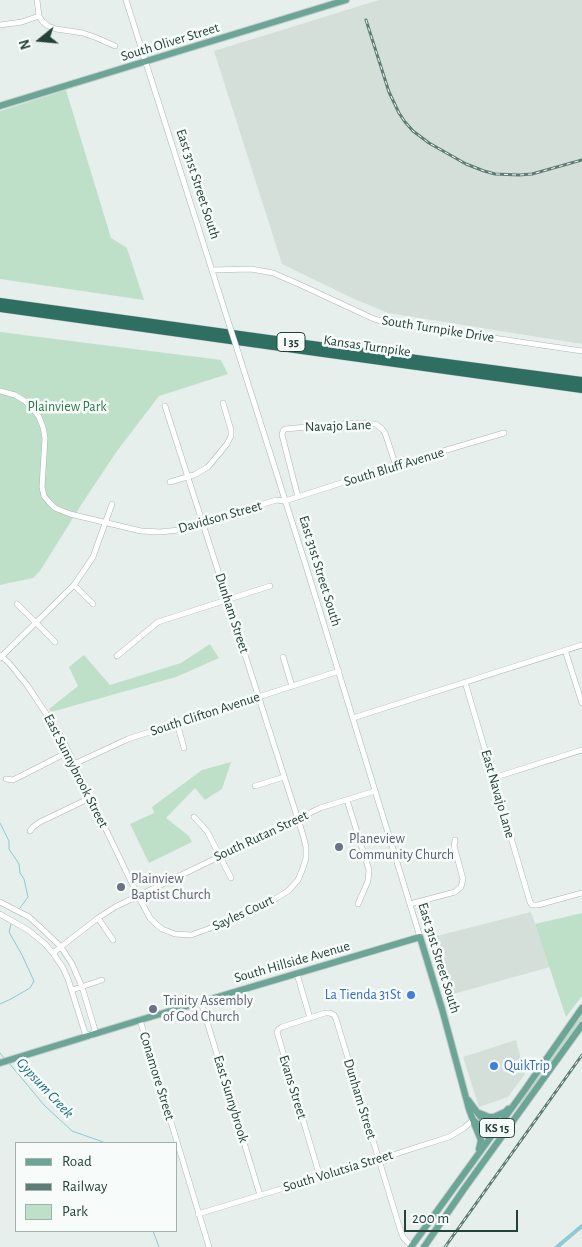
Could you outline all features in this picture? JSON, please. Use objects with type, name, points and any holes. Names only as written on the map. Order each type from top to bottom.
[{"type":"highway","name":"Kansas Turnpike","points":[[0,302],[582,381]]},
{"type":"highway","name":"Kansas Turnpike","points":[[0,308],[582,389]]},
{"type":"main road","name":"South Oliver Street","points":[[0,106],[346,0]]},
{"type":"main road","name":"South Hillside Avenue","points":[[0,1063],[420,937]]},
{"type":"main road","name":"East 31st Street South","points":[[420,937],[473,1120],[481,1140],[477,1156]]},
{"type":"main road","name":"KS 15","points":[[412,1247],[582,1008]]},
{"type":"main road","name":"KS 15","points":[[424,1247],[582,1025]]},
{"type":"main road","points":[[467,1099],[485,1122],[501,1137]]},
{"type":"main road","points":[[476,1111],[489,1117],[494,1117],[505,1112],[515,1104]]},
{"type":"main road","points":[[473,1120],[482,1128],[494,1132]]},
{"type":"street","points":[[37,0],[39,16],[48,26],[83,33],[115,46]]},
{"type":"street","name":"East 31st Street South","points":[[126,0],[230,324],[420,937]]},
{"type":"street","points":[[0,25],[22,22],[39,16]]},
{"type":"street","name":"South Turnpike Drive","points":[[213,270],[250,269],[273,274],[367,316],[385,322],[582,351]]},
{"type":"street","name":"Davidson Street","points":[[0,391],[15,395],[25,401],[38,417],[45,438],[42,486],[44,494],[55,508],[70,514],[141,532],[160,532],[179,530],[203,524],[276,500],[285,501]]},
{"type":"street","points":[[170,482],[194,475],[208,467],[227,444],[231,436],[231,430],[222,403]]},
{"type":"street","name":"Dunham Street","points":[[165,406],[298,819]]},
{"type":"street","name":"Navajo Lane","points":[[298,497],[282,435],[284,430],[290,428],[353,423],[376,424],[385,433],[396,466]]},
{"type":"street","name":"South Bluff Avenue","points":[[285,501],[504,433]]},
{"type":"street","points":[[1,657],[74,585],[93,557],[112,504]]},
{"type":"street","points":[[74,585],[93,604]]},
{"type":"street","points":[[117,656],[158,622],[270,586]]},
{"type":"street","points":[[17,604],[55,642]]},
{"type":"street","points":[[353,718],[582,645]]},
{"type":"street","points":[[565,650],[582,702]]},
{"type":"street","name":"East Sunnybrook Street","points":[[1,657],[28,685],[58,731],[138,896]]},
{"type":"street","points":[[283,657],[292,686]]},
{"type":"street","name":"South Clifton Avenue","points":[[74,764],[125,740],[338,672]]},
{"type":"street","name":"East Navajo Lane","points":[[464,682],[530,902],[532,905],[541,904],[582,892]]},
{"type":"street","points":[[177,723],[184,748]]},
{"type":"street","points":[[493,778],[582,750]]},
{"type":"street","points":[[6,779],[13,780],[68,752]]},
{"type":"street","points":[[255,786],[284,777]]},
{"type":"street","name":"South Rutan Street","points":[[53,953],[115,907],[320,808],[375,791]]},
{"type":"street","points":[[30,831],[40,822],[90,798]]},
{"type":"street","points":[[347,800],[369,870],[368,881],[358,904]]},
{"type":"street","points":[[194,817],[207,831],[231,878]]},
{"type":"street","name":"Sayles Court","points":[[138,896],[150,918],[156,924],[162,929],[184,935],[191,935],[208,929],[275,898],[288,891],[298,880],[306,858],[306,847],[298,819]]},
{"type":"street","points":[[410,904],[464,888],[454,846],[455,840]]},
{"type":"street","points":[[0,902],[29,917],[61,947],[72,964],[82,987],[95,1030],[91,1036],[85,1033],[72,990],[63,968],[53,953],[28,930],[0,914]]},
{"type":"street","points":[[98,918],[113,940]]},
{"type":"street","points":[[297,974],[310,1018]]},
{"type":"street","points":[[72,990],[102,980]]},
{"type":"street","name":"East Sunnybrook","points":[[201,1002],[260,1195]]},
{"type":"street","name":"Dunham Street","points":[[310,1018],[330,1013],[336,1019],[403,1238],[412,1247]]},
{"type":"street","name":"Evans Street","points":[[310,1018],[282,1027],[278,1032],[320,1177]]},
{"type":"street","name":"Conamore Street","points":[[140,1020],[176,1142]]},
{"type":"street","name":"South Volutsia Street","points":[[198,1214],[449,1137],[473,1120]]},
{"type":"street","name":"Conamore Street","points":[[178,1147],[209,1247]]},
{"type":"shaded area","points":[[379,0],[582,0],[582,344],[388,313],[282,264],[214,51]]},
{"type":"shaded area","points":[[531,912],[550,967],[446,996],[429,938]]},
{"type":"shaded area","points":[[516,1040],[525,1074],[508,1097],[479,1107],[463,1057]]},
{"type":"green space","points":[[66,90],[111,238],[127,248],[144,300],[0,279],[0,111]]},
{"type":"green space","name":"Plainview Park","points":[[0,332],[221,360],[228,374],[159,396],[117,451],[40,571],[33,578],[0,585]]},
{"type":"green space","points":[[210,644],[219,658],[176,677],[51,712],[49,709],[78,686],[69,667],[84,655],[110,685],[181,663]]},
{"type":"green space","points":[[231,762],[222,789],[205,800],[195,788],[166,818],[189,836],[192,842],[149,863],[130,824],[154,813],[152,807],[202,770]]},
{"type":"green space","points":[[582,913],[582,996],[566,1017],[535,924]]},
{"type":"green space","points":[[582,1015],[582,1020],[521,1105],[518,1103]]},
{"type":"waterway","points":[[0,823],[9,841],[9,849],[19,864],[20,873],[24,879],[28,897],[20,908]]},
{"type":"waterway","points":[[0,1004],[30,988],[34,981],[9,932],[11,924]]},
{"type":"waterway","name":"Gypsum Creek","points":[[0,1053],[4,1058]]},
{"type":"waterway","name":"Gypsum Creek","points":[[9,1063],[44,1105],[72,1131],[103,1142]]},
{"type":"waterway","points":[[557,1247],[582,1226]]},
{"type":"waterway","name":"Gypsum Creek","points":[[153,1232],[159,1247]]},
{"type":"railway","points":[[366,20],[389,92],[399,113],[413,131],[429,143],[466,164],[495,174],[532,174],[582,160]]},
{"type":"railway","points":[[445,1247],[582,1055]]},
{"type":"place","name":"Planeview Community Church","points":[[339,847]]},
{"type":"place","name":"Plainview Baptist Church","points":[[121,887]]},
{"type":"place","name":"La Tienda 31St","points":[[411,995]]},
{"type":"place","name":"Trinity Assembly of God Church","points":[[153,1009]]},
{"type":"place","name":"QuikTrip","points":[[494,1066]]}]
